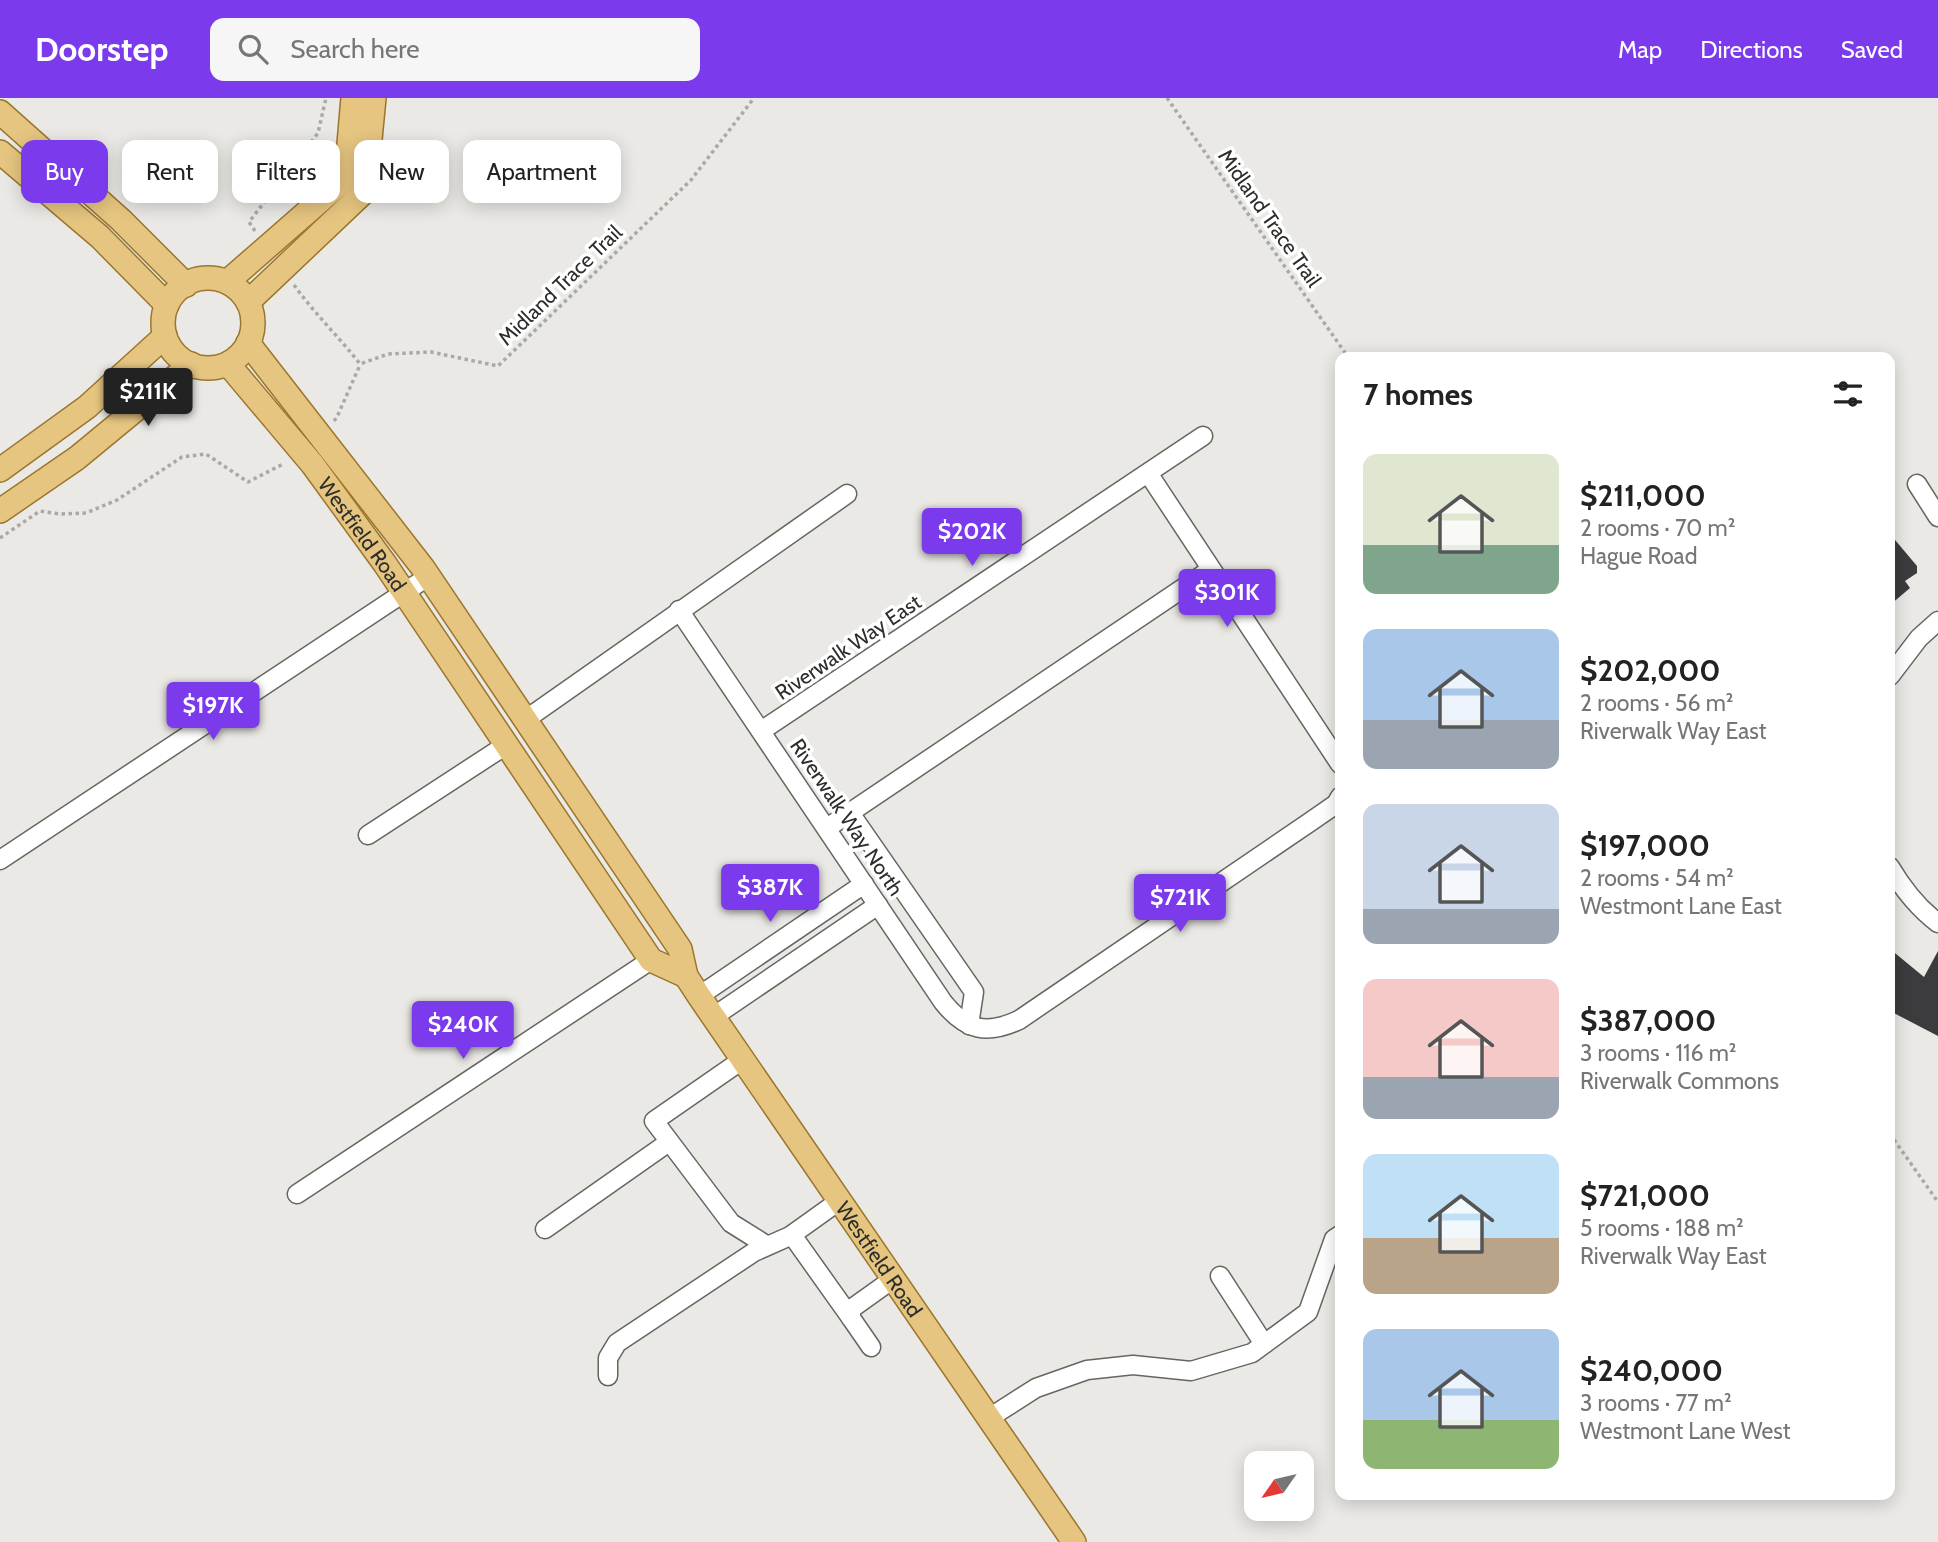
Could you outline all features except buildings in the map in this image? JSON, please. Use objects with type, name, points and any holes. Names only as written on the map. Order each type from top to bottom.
[{"type":"main road","points":[[227,282],[346,178],[353,98]]},
{"type":"main road","points":[[248,302],[365,191],[374,98]]},
{"type":"main road","points":[[0,112],[121,220],[186,285]]},
{"type":"main road","points":[[0,152],[100,237],[167,305]]},
{"type":"main road","points":[[210,278],[227,282],[240,290],[248,302],[253,320],[251,337],[242,353],[228,364],[203,368],[191,364],[176,353],[165,336],[163,320],[167,305],[177,290],[192,281],[210,278]]},
{"type":"main road","points":[[0,470],[87,407],[165,336]]},
{"type":"main road","name":"Westfield Road","points":[[248,343],[429,576],[680,949],[686,976],[713,1017],[1074,1542]]},
{"type":"main road","points":[[0,511],[77,458],[191,364]]},
{"type":"main road","name":"Westfield Road","points":[[228,364],[313,465],[404,592],[651,960]]},
{"type":"main road","points":[[651,960],[686,976]]},
{"type":"street","name":"Riverwalk Way East","points":[[761,732],[1203,436]]},
{"type":"street","points":[[1148,474],[1335,757]]},
{"type":"street","points":[[1917,484],[1938,517]]},
{"type":"street","points":[[525,720],[846,494]]},
{"type":"street","points":[[827,828],[1210,570]]},
{"type":"street","points":[[0,860],[429,576]]},
{"type":"street","name":"Riverwalk Way North","points":[[679,610],[943,1002],[969,1025],[979,1029],[991,1030],[1019,1020],[1335,805]]},
{"type":"street","points":[[1895,669],[1911,646],[1938,621]]},
{"type":"street","points":[[368,835],[506,745]]},
{"type":"street","points":[[850,813],[974,992],[969,1025]]},
{"type":"street","points":[[1895,874],[1924,912],[1938,923]]},
{"type":"street","points":[[699,996],[864,884]]},
{"type":"street","points":[[713,1017],[878,905]]},
{"type":"street","points":[[905,943],[929,927]]},
{"type":"street","points":[[297,1194],[651,960]]},
{"type":"street","points":[[742,1060],[654,1121],[731,1223],[766,1245]]},
{"type":"street","points":[[544,1229],[669,1142]]},
{"type":"street","points":[[608,1376],[608,1358],[617,1343],[766,1245],[792,1234],[839,1200]]},
{"type":"street","points":[[792,1234],[870,1347]]},
{"type":"street","points":[[989,1418],[1036,1388],[1087,1370],[1133,1365],[1191,1371],[1252,1353],[1308,1312],[1335,1238]]},
{"type":"street","points":[[1220,1276],[1264,1344]]},
{"type":"street","points":[[851,1318],[851,1309],[893,1279]]},
{"type":"path","points":[[256,232],[249,222],[318,133],[326,98]]},
{"type":"path","name":"Midland Trace Trail","points":[[360,364],[388,354],[431,352],[498,366],[691,180],[754,98]]},
{"type":"path","name":"Midland Trace Trail","points":[[1167,98],[1345,352]]},
{"type":"path","points":[[288,277],[309,306],[360,364],[337,417],[327,427]]},
{"type":"path","points":[[0,538],[40,512],[86,513],[117,500],[182,457],[206,454],[248,482],[283,464]]},
{"type":"path","points":[[1895,1141],[1938,1202]]}]
